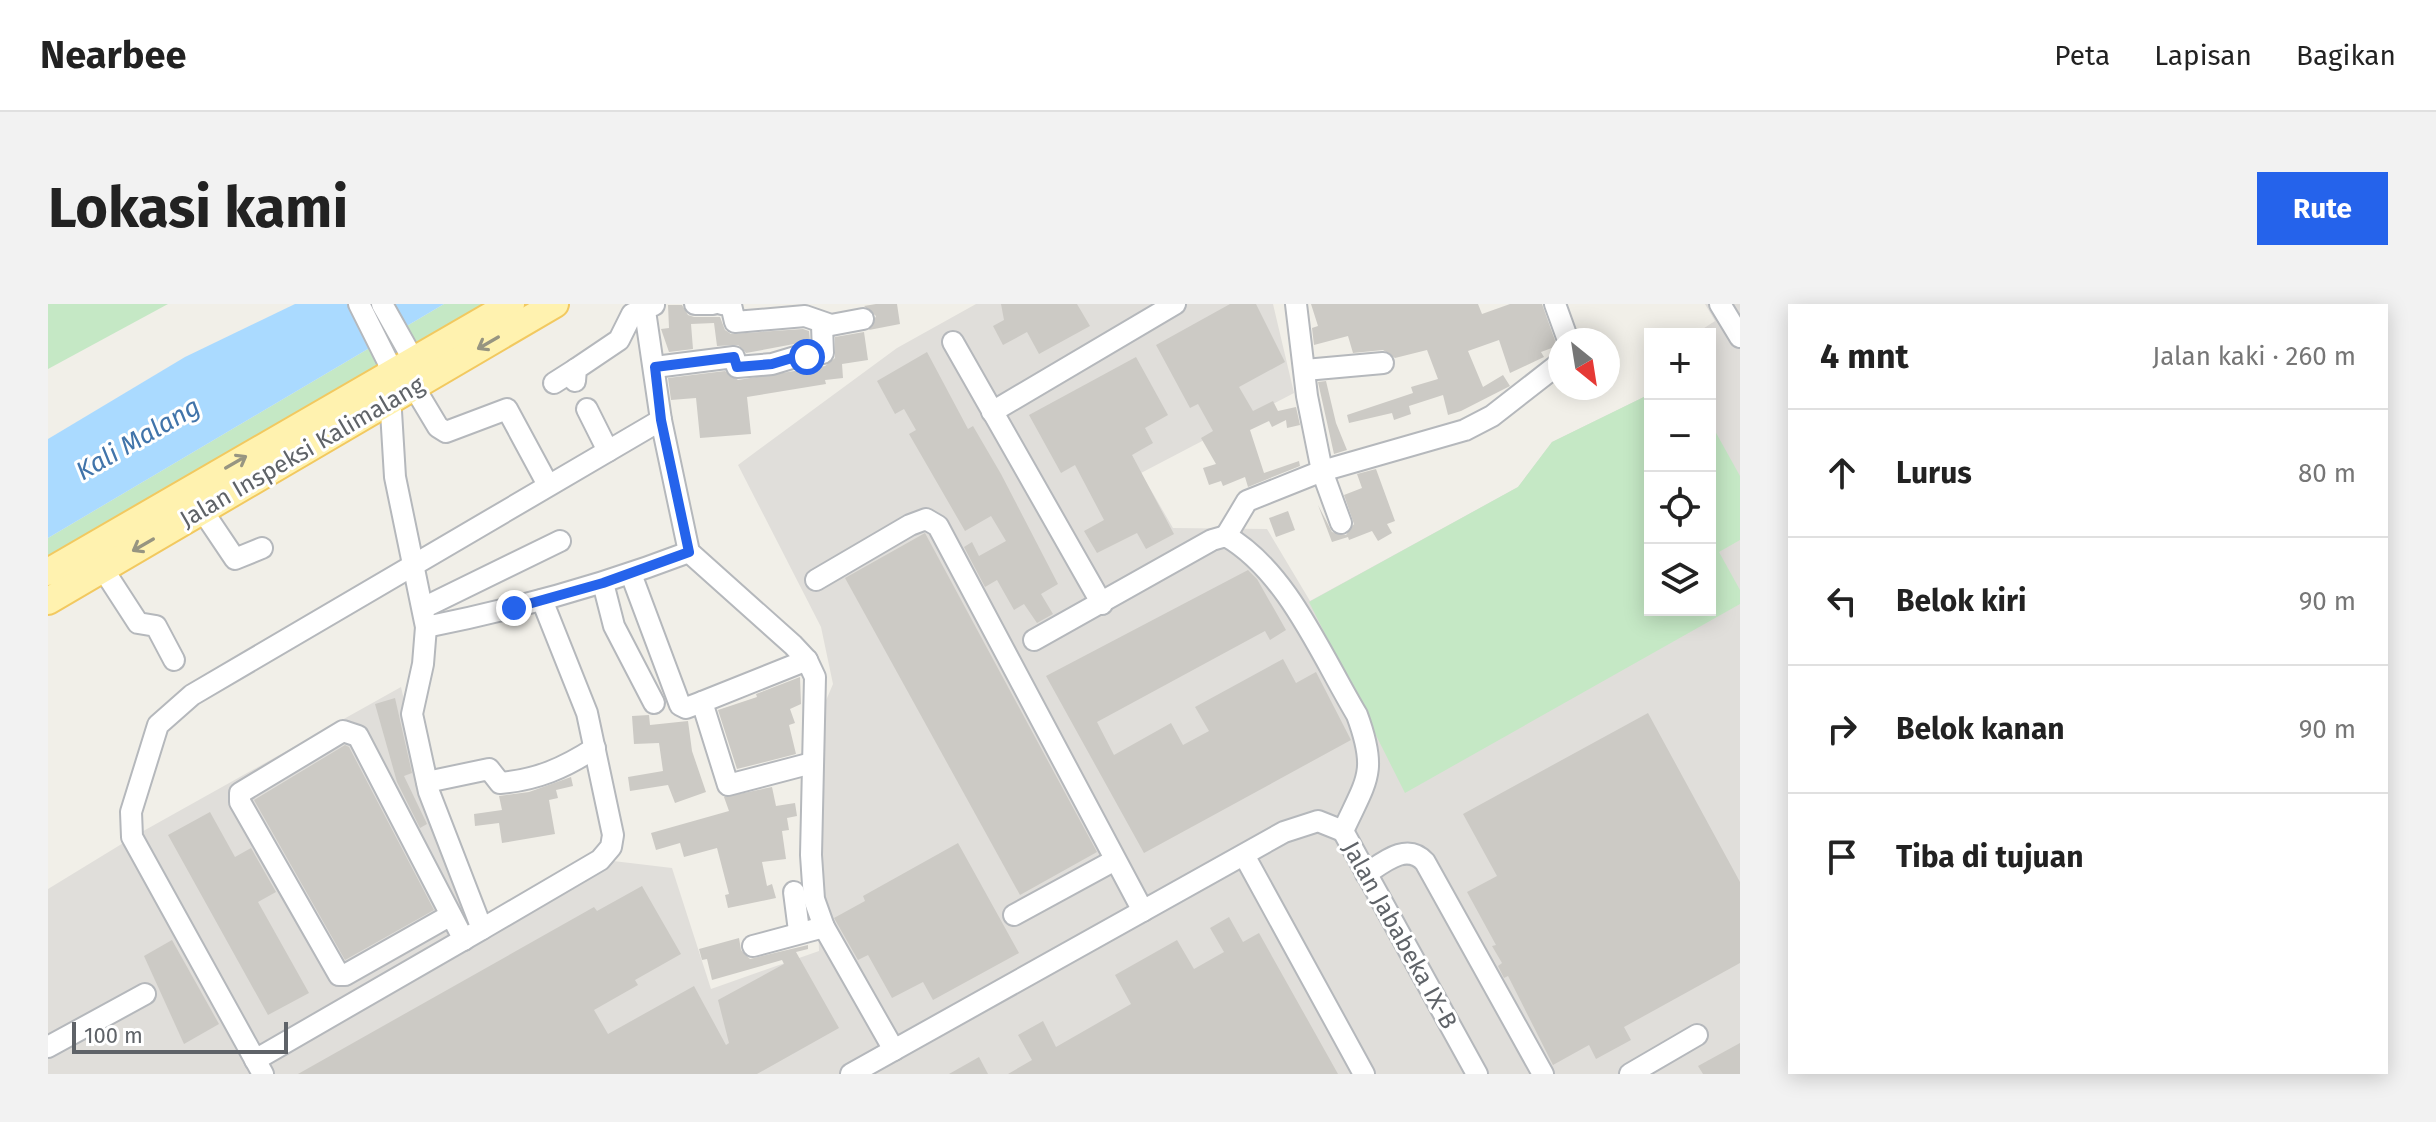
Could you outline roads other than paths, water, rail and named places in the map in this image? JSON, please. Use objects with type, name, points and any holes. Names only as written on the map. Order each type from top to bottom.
[{"type":"main road","name":"Jalan Inspeksi Kalimalang","points":[[48,601],[103,569],[195,500],[511,304]]},
{"type":"main road","name":"Jalan Inspeksi Kalimalang","points":[[412,365],[555,304]]},
{"type":"main road","name":"Jalan Inspeksi Kalimalang","points":[[48,572],[195,500]]},
{"type":"street","points":[[359,304],[388,378],[395,477],[425,618],[423,664],[412,714],[427,782],[473,934]]},
{"type":"street","points":[[382,304],[438,427],[446,432],[507,409],[548,485]]},
{"type":"street","points":[[695,304],[713,304]]},
{"type":"street","points":[[655,367],[734,357],[737,367],[772,364],[802,355],[807,357],[823,353],[822,325],[813,317],[735,322],[731,305],[722,304]]},
{"type":"street","points":[[992,412],[1175,304]]},
{"type":"street","points":[[1555,304],[1564,328]]},
{"type":"street","points":[[1720,304],[1740,337]]},
{"type":"street","points":[[554,383],[576,375],[619,340],[632,314],[649,305],[661,420],[689,552],[757,610],[807,660],[816,684],[811,879],[824,927],[894,1050]]},
{"type":"street","points":[[1302,306],[1307,396],[1322,471],[1341,523]]},
{"type":"street","points":[[822,325],[863,319]]},
{"type":"street","points":[[953,342],[1102,604]]},
{"type":"street","points":[[1305,370],[1383,363]]},
{"type":"street","points":[[1034,640],[1212,540],[1226,536],[1247,501],[1322,471],[1465,430],[1492,416],[1548,372]]},
{"type":"street","points":[[587,409],[608,451]]},
{"type":"street","points":[[542,600],[572,667],[595,748],[612,816],[611,847],[600,860],[473,934],[259,1067],[132,837],[129,824],[141,773],[158,725],[173,709],[415,561],[661,420]]},
{"type":"street","points":[[195,500],[235,559],[262,548]]},
{"type":"street","points":[[816,580],[910,525],[926,519],[938,526],[1143,911]]},
{"type":"street","name":"Jalan Jababeka IX-B","points":[[1226,536],[1249,549],[1271,570],[1357,715],[1371,763],[1369,777],[1343,831],[1477,1074]]},
{"type":"street","points":[[425,618],[560,541]]},
{"type":"street","points":[[425,618],[542,600],[631,574],[689,552]]},
{"type":"street","points":[[103,569],[132,617],[138,623],[156,626],[174,660]]},
{"type":"street","points":[[631,574],[680,705],[686,708],[807,660]]},
{"type":"street","points":[[603,583],[614,626],[654,703]]},
{"type":"street","points":[[702,702],[728,785],[812,763]]},
{"type":"street","points":[[451,915],[345,975],[339,975],[240,802],[240,793],[343,731],[351,731],[358,736],[451,915],[473,934]]},
{"type":"street","points":[[427,782],[489,769],[500,783],[536,778],[564,768],[595,748]]},
{"type":"street","points":[[851,1074],[1244,855],[1311,822],[1327,823],[1343,831]]},
{"type":"street","points":[[1366,874],[1403,853],[1417,854],[1425,862],[1543,1074]]},
{"type":"street","points":[[1244,855],[1364,1074]]},
{"type":"street","points":[[1014,915],[1115,860]]},
{"type":"street","points":[[794,892],[799,931]]},
{"type":"street","points":[[753,946],[799,931],[824,927]]},
{"type":"street","points":[[48,1047],[145,994]]},
{"type":"street","points":[[1630,1074],[1697,1035]]},
{"type":"water","name":"Kali Malang","points":[[295,304],[444,304],[48,538],[48,439],[185,357]]}]
